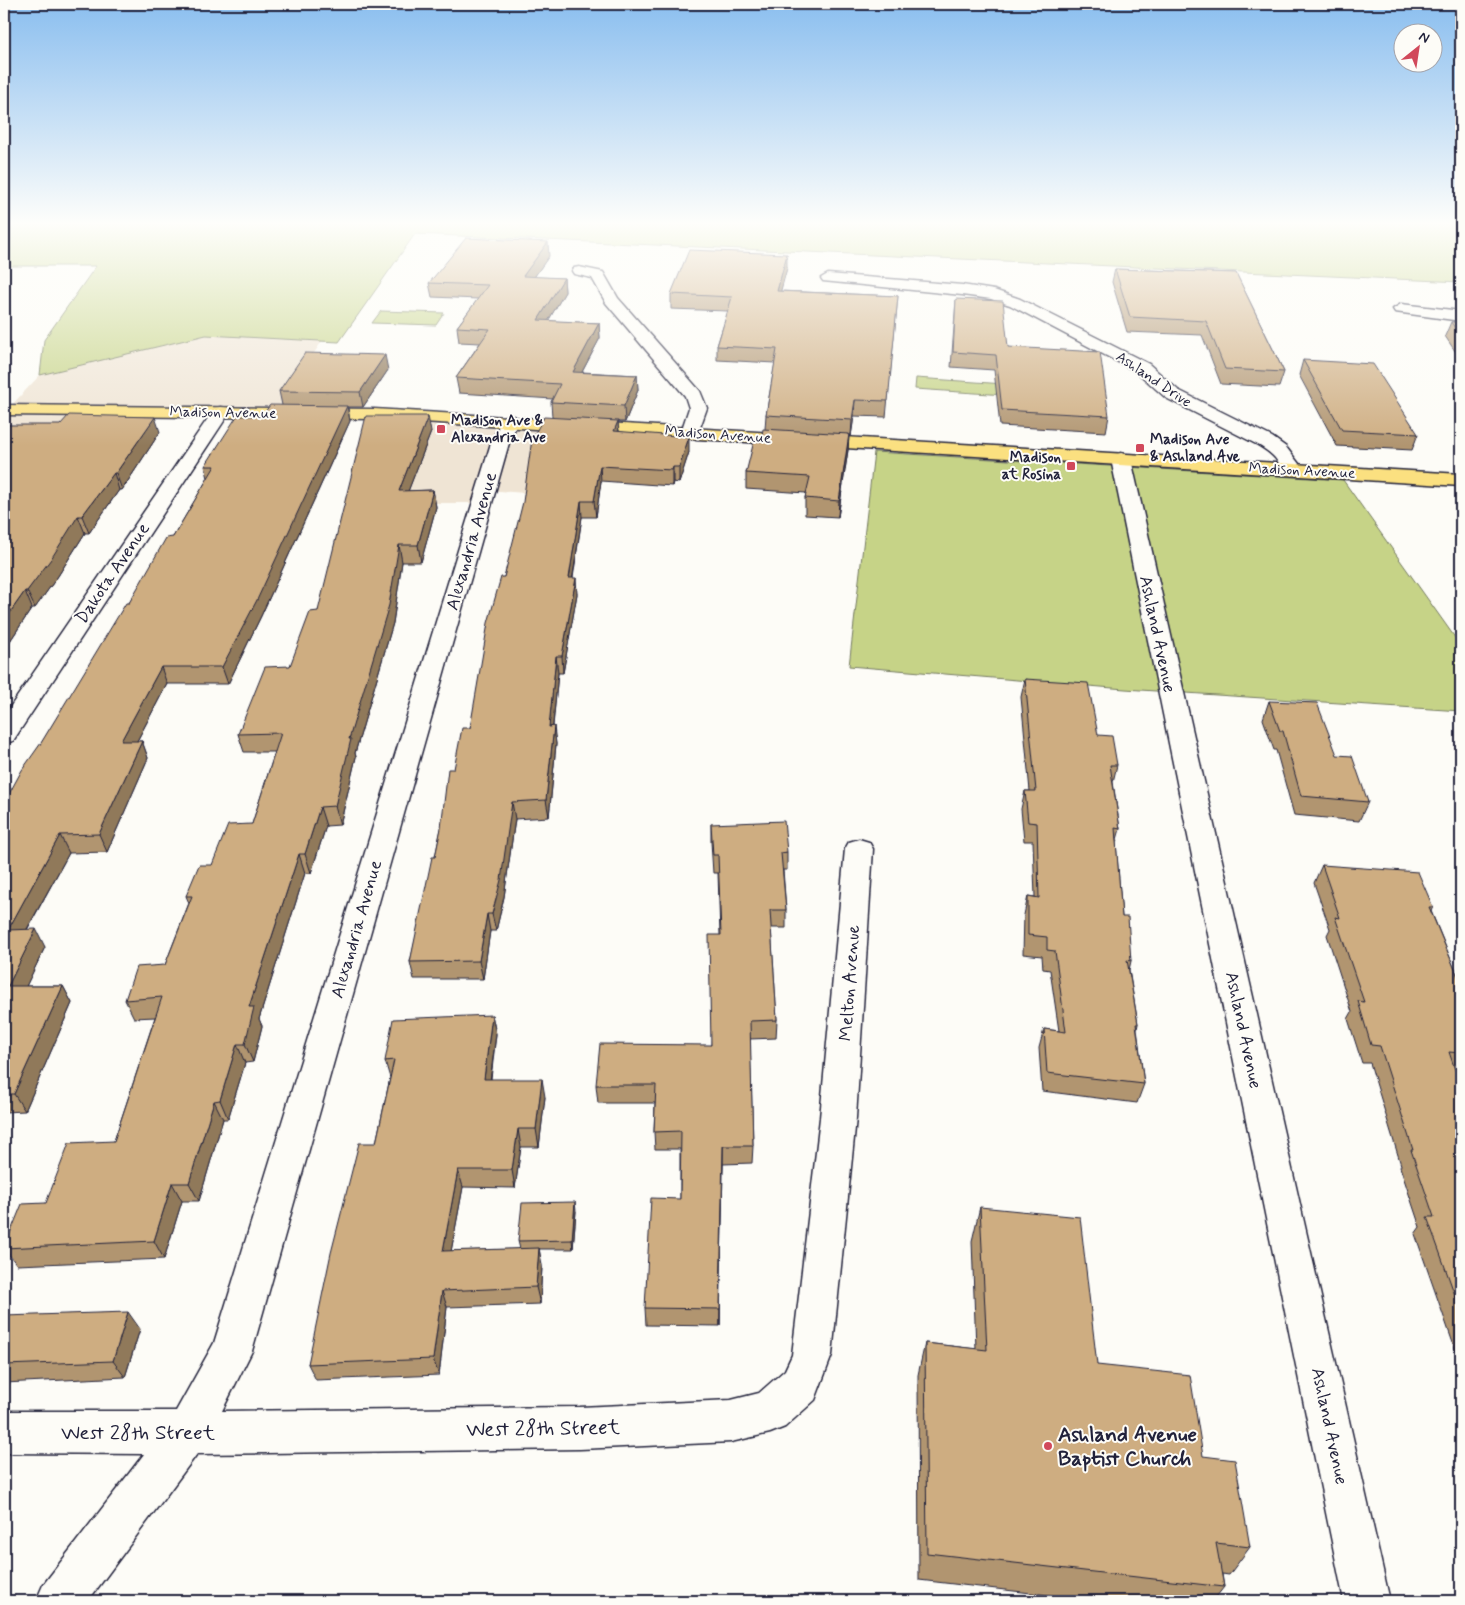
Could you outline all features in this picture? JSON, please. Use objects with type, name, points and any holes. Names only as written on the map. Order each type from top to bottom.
[{"type":"main road","name":"Madison Avenue","points":[[4,410],[374,414],[1461,480]]},
{"type":"street","points":[[609,296],[694,395],[698,408],[690,432]]},
{"type":"street","name":"Ashland Drive","points":[[997,296],[1010,300],[1143,368],[1172,394],[1265,441],[1279,452],[1292,469]]},
{"type":"street","points":[[1401,309],[1461,316]]},
{"type":"street","name":"Dakota Avenue","points":[[4,735],[221,412]]},
{"type":"street","name":"Alexandria Avenue","points":[[59,1601],[188,1431],[232,1351],[500,444],[510,421]]},
{"type":"street","name":"Ashland Avenue","points":[[1121,459],[1367,1601]]},
{"type":"street","name":"Melton Avenue","points":[[838,1118],[859,849]]},
{"type":"street","name":"West 28th Street","points":[[4,1432],[188,1431],[295,1433],[580,1428],[731,1421],[770,1412],[800,1385],[812,1356],[838,1118]]},
{"type":"shaded area","points":[[206,335],[322,341],[275,413],[81,411],[42,458],[4,458],[4,410],[7,410],[40,375]]},
{"type":"shaded area","points":[[396,415],[610,428],[579,497],[487,490],[482,503],[355,503]]},
{"type":"green space","points":[[75,296],[371,296],[339,342],[206,335],[40,375],[44,340]]},
{"type":"green space","points":[[381,311],[444,313],[436,325],[372,323]]},
{"type":"green space","points":[[916,378],[1005,384],[1005,395],[915,389]]},
{"type":"green space","points":[[874,452],[1343,480],[1461,646],[1461,711],[1125,689],[849,666]]},
{"type":"building","points":[[480,296],[553,296],[538,320],[599,323],[573,372],[637,375],[624,406],[551,402],[560,384],[456,378],[490,329],[457,327]]},
{"type":"building","points":[[710,296],[898,296],[888,401],[855,400],[852,420],[766,415],[777,349],[717,346],[732,297]]},
{"type":"building","points":[[1123,296],[1247,296],[1284,372],[1225,369],[1206,321],[1130,317]]},
{"type":"building","points":[[956,299],[1003,301],[1008,347],[1100,352],[1109,416],[1002,410],[996,355],[953,352]]},
{"type":"building","points":[[1451,322],[1461,322],[1461,337]]},
{"type":"building","points":[[305,353],[385,355],[360,392],[279,391]]},
{"type":"building","points":[[1303,360],[1373,364],[1418,434],[1342,430]]},
{"type":"building","points":[[270,405],[347,406],[257,600],[222,667],[161,667],[121,741],[142,741],[99,834],[60,835],[8,930],[36,929],[8,986],[63,986],[14,1094],[4,1094],[4,803],[22,770],[41,743],[126,603],[129,603],[166,538],[173,537],[215,466],[205,466],[237,416],[262,416]]},
{"type":"building","points":[[69,415],[155,417],[116,473],[114,473],[82,516],[78,516],[51,559],[4,621],[4,425],[60,425]]},
{"type":"building","points":[[366,416],[428,416],[399,491],[433,490],[418,545],[399,545],[389,605],[349,739],[351,739],[335,806],[320,807],[305,854],[299,854],[249,1007],[254,1007],[245,1044],[237,1044],[220,1100],[214,1101],[189,1183],[172,1183],[154,1241],[4,1248],[22,1204],[46,1203],[69,1143],[114,1141],[162,997],[125,1000],[136,967],[165,965],[192,896],[186,896],[199,865],[212,865],[228,825],[252,824],[281,733],[238,734],[265,667],[290,666],[310,612],[318,611]]},
{"type":"building","points":[[544,417],[618,421],[614,431],[689,437],[679,467],[673,467],[672,470],[600,466],[594,501],[581,501],[569,578],[576,578],[562,656],[556,656],[549,727],[554,726],[546,800],[512,802],[501,880],[492,914],[487,914],[479,961],[410,962],[432,857],[435,857],[441,828],[448,769],[454,769],[462,728],[470,728],[488,623],[501,577],[504,577],[523,502],[532,439]]},
{"type":"building","points":[[763,429],[849,434],[839,501],[805,498],[810,477],[746,473],[754,441],[761,441]]},
{"type":"building","points":[[1025,679],[1088,683],[1098,735],[1112,736],[1117,765],[1110,765],[1120,829],[1115,828],[1122,917],[1128,917],[1131,961],[1127,960],[1138,1024],[1136,1024],[1144,1084],[1047,1073],[1044,1029],[1066,1032],[1055,951],[1047,950],[1047,937],[1028,935],[1028,896],[1039,898],[1037,823],[1028,822],[1025,791],[1036,791]]},
{"type":"building","points":[[1269,701],[1317,703],[1337,755],[1352,756],[1368,802],[1301,796],[1283,731],[1280,731]]},
{"type":"building","points":[[784,821],[787,852],[781,853],[786,910],[770,910],[777,1020],[750,1021],[753,1146],[723,1146],[720,1309],[645,1308],[651,1198],[680,1199],[681,1131],[654,1132],[656,1085],[596,1085],[600,1044],[711,1045],[709,935],[721,935],[718,855],[713,855],[711,824]]},
{"type":"building","points":[[1322,865],[1418,872],[1433,907],[1429,907],[1461,984],[1461,1053],[1449,1052],[1461,1087],[1461,1312],[1427,1217],[1434,1217],[1411,1150],[1413,1150],[1380,1046],[1371,1045],[1358,1001],[1364,1002],[1335,917],[1340,918]]},
{"type":"building","points":[[492,1015],[484,1079],[542,1079],[536,1129],[518,1129],[512,1170],[458,1170],[443,1251],[539,1248],[536,1287],[442,1291],[433,1359],[308,1364],[331,1253],[359,1143],[376,1143],[394,1060],[385,1061],[393,1019]]},
{"type":"building","points":[[575,1202],[572,1240],[518,1241],[522,1203]]},
{"type":"building","name":"Ashland Avenue Baptist Church","points":[[980,1207],[1080,1217],[1097,1365],[1190,1375],[1203,1456],[1235,1460],[1250,1547],[1216,1543],[1224,1587],[927,1553],[925,1343],[987,1350]]},
{"type":"building","points":[[128,1312],[113,1361],[4,1365],[4,1316]]},
{"type":"place","name":"Madison Ave & Alexandria Ave","points":[[441,429]]},
{"type":"place","name":"Madison Ave & Ashland Ave","points":[[1140,448]]},
{"type":"place","name":"Madison at Rosina","points":[[1071,466]]},
{"type":"place","name":"Ashland Avenue Baptist Church","points":[[1048,1446]]}]
